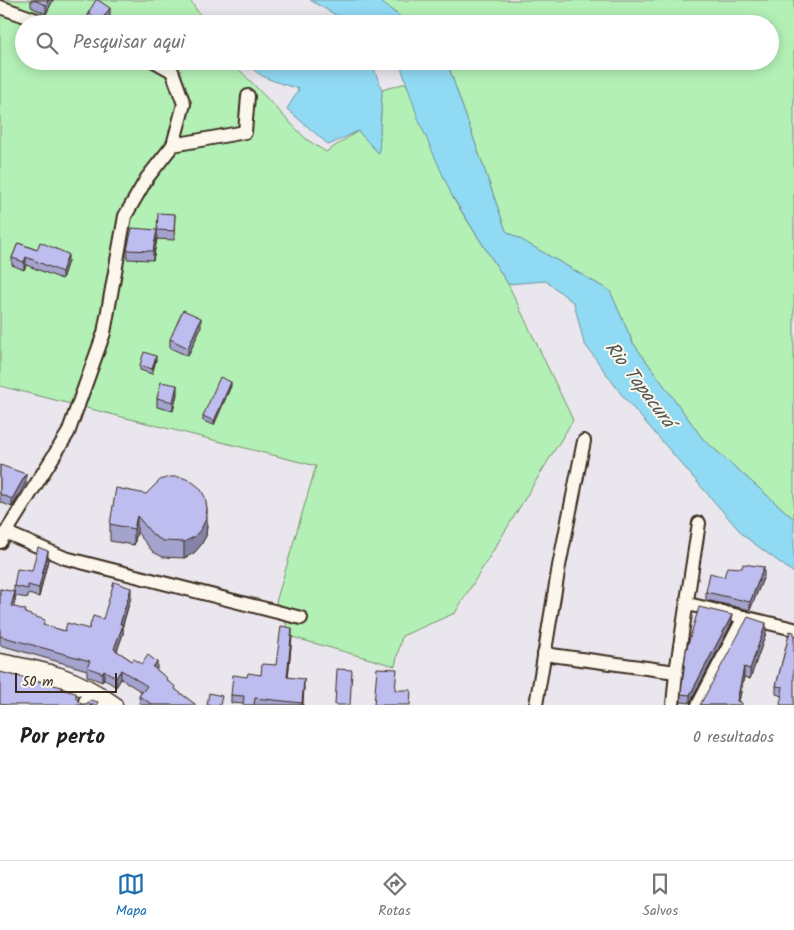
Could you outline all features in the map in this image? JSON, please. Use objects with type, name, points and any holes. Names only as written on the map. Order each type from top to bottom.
[{"type":"main road","points":[[0,663],[54,673],[87,697],[113,705]]},
{"type":"street","points":[[0,7],[23,15]]},
{"type":"street","points":[[170,70],[184,104],[173,145],[147,178],[125,216],[104,333],[68,433],[3,537],[65,558],[301,618]]},
{"type":"street","points":[[173,145],[245,132],[248,96]]},
{"type":"street","points":[[536,705],[558,566],[584,441]]},
{"type":"street","points":[[673,705],[676,672],[699,523]]},
{"type":"street","points":[[688,604],[794,630]]},
{"type":"street","points":[[698,705],[744,617]]},
{"type":"street","points":[[544,654],[676,672]]},
{"type":"green space","points":[[0,0],[190,0],[200,15],[15,15],[15,70],[240,70],[306,139],[326,152],[358,131],[379,153],[382,90],[406,83],[454,200],[508,284],[573,420],[455,613],[402,636],[395,666],[292,637],[276,602],[316,466],[0,386]]},
{"type":"green space","points":[[378,0],[794,0],[794,519],[703,439],[633,343],[610,291],[506,231],[450,70],[779,70],[779,15],[398,15]]},
{"type":"water","points":[[310,0],[378,0],[398,15],[336,15]]},
{"type":"water","points":[[255,70],[374,70],[382,90],[379,154],[358,131],[329,145],[287,109],[299,89],[277,82]]},
{"type":"water","name":"Rio Tapacurá","points":[[402,70],[450,70],[506,231],[610,291],[633,343],[703,439],[794,519],[794,573],[744,536],[621,394],[584,343],[574,303],[546,281],[508,284],[452,196],[419,121]]},
{"type":"building","points":[[34,0],[48,0],[46,5]]},
{"type":"building","points":[[96,0],[110,8],[105,15],[91,15],[88,13]]},
{"type":"building","points":[[158,213],[175,214],[174,231],[157,230]]},
{"type":"building","points":[[132,228],[157,230],[153,251],[127,250]]},
{"type":"building","points":[[40,242],[68,254],[62,272],[26,257],[24,262],[12,258],[18,243],[37,250]]},
{"type":"building","points":[[183,310],[201,318],[188,348],[170,339]]},
{"type":"building","points":[[144,352],[156,356],[152,369],[140,365]]},
{"type":"building","points":[[220,377],[231,382],[214,421],[203,416]]},
{"type":"building","points":[[161,382],[177,385],[173,402],[157,398]]},
{"type":"building","points":[[0,465],[26,474],[12,499],[0,494]]},
{"type":"building","points":[[170,477],[181,477],[191,481],[200,488],[205,497],[206,519],[194,537],[184,542],[163,541],[153,535],[137,516],[134,529],[110,524],[116,488],[146,494],[160,480]]},
{"type":"building","points":[[38,547],[48,551],[39,588],[28,585],[28,589],[14,586],[17,569],[32,571]]},
{"type":"building","points":[[743,564],[764,567],[750,602],[706,592],[710,573],[724,577],[727,567],[742,568]]},
{"type":"building","points":[[114,582],[131,588],[120,624],[123,625],[114,649],[132,661],[134,659],[142,664],[148,655],[157,662],[153,667],[176,687],[175,689],[196,705],[153,705],[139,696],[147,686],[121,670],[116,678],[104,670],[102,673],[87,667],[90,661],[0,636],[0,589],[15,592],[11,606],[26,610],[25,613],[45,620],[43,625],[65,631],[67,623],[89,629],[93,616],[103,619]]},
{"type":"building","points":[[699,607],[732,615],[690,695],[681,694],[686,651]]},
{"type":"building","points":[[748,617],[766,623],[750,669],[744,667],[737,701],[742,703],[742,705],[700,705]]},
{"type":"building","points":[[281,626],[292,628],[287,677],[304,679],[302,703],[255,698],[254,705],[243,705],[244,696],[231,695],[233,675],[247,677],[248,673],[261,675],[262,664],[276,665]]},
{"type":"building","points":[[790,631],[794,632],[794,705],[780,705],[783,687],[776,686]]},
{"type":"building","points":[[377,668],[397,669],[395,690],[411,690],[410,705],[374,705]]},
{"type":"building","points":[[337,669],[352,670],[350,705],[335,705]]},
{"type":"building","points":[[0,672],[62,687],[61,689],[76,693],[76,698],[81,704],[86,704],[91,700],[98,702],[97,705],[0,704]]},
{"type":"building","points":[[209,693],[222,696],[220,705],[207,705]]}]
